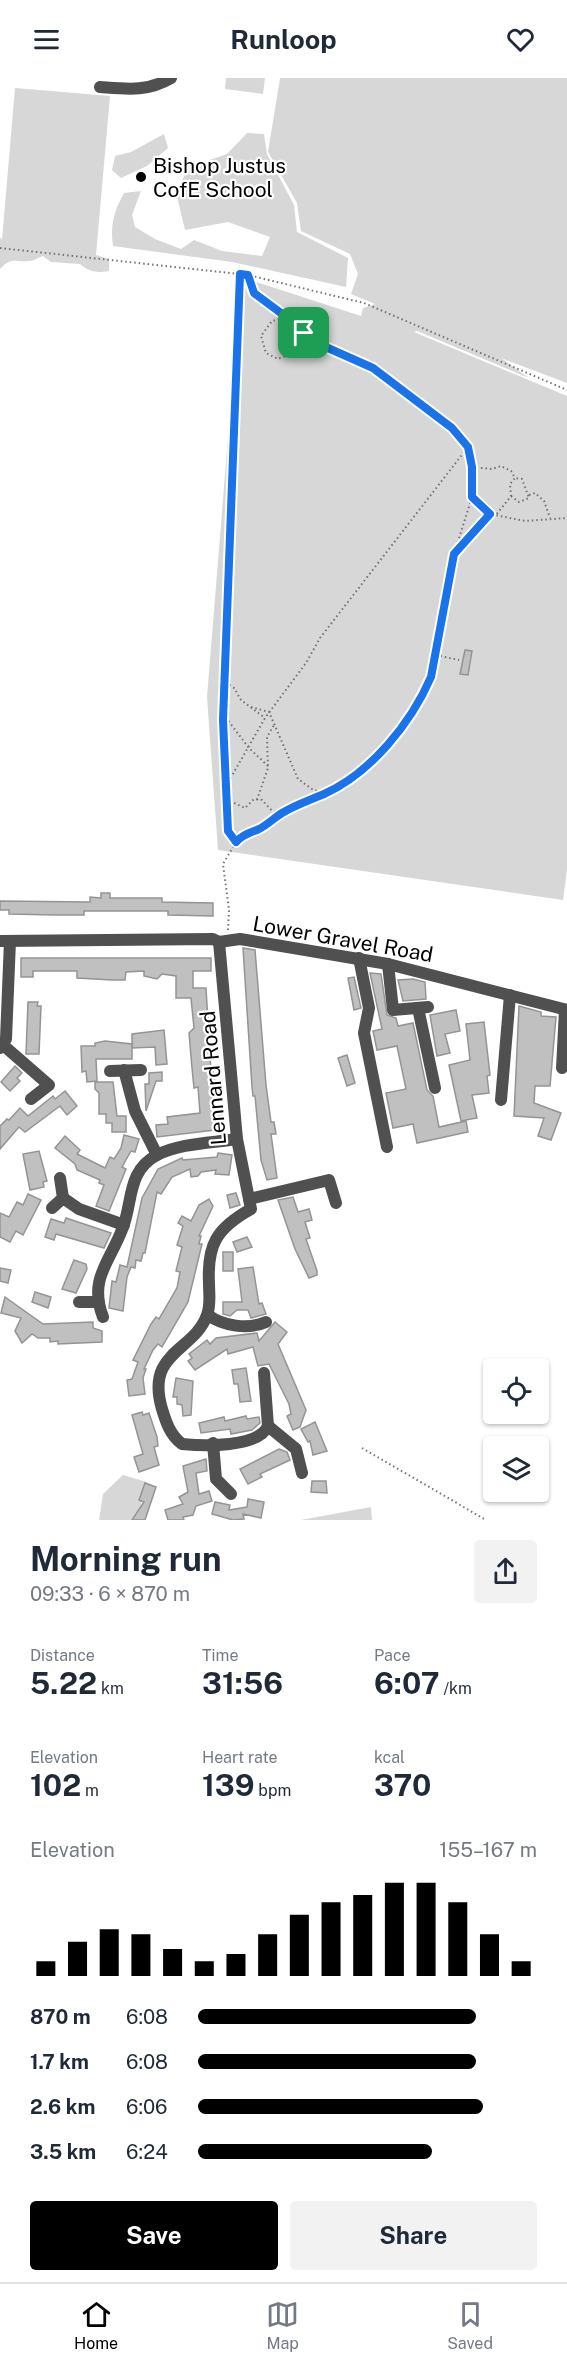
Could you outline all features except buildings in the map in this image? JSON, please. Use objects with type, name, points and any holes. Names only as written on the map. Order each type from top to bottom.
[{"type":"street","points":[[100,87],[134,90],[156,87],[171,78]]},
{"type":"street","name":"Lower Gravel Road","points":[[5,941],[213,939],[219,942],[240,939],[388,964],[566,1010]]},
{"type":"street","points":[[5,941],[6,1039],[2,1047],[49,1085],[31,1099]]},
{"type":"street","name":"Lennard Road","points":[[219,942],[237,1139],[250,1204]]},
{"type":"street","points":[[359,958],[369,1008],[364,1033],[387,1147]]},
{"type":"street","points":[[388,964],[393,1010],[423,1007],[435,1088]]},
{"type":"street","points":[[501,1100],[510,995]]},
{"type":"street","points":[[562,1068],[566,1010]]},
{"type":"street","points":[[110,1071],[141,1070]]},
{"type":"street","points":[[124,1071],[135,1111],[157,1155]]},
{"type":"street","points":[[103,1317],[98,1302],[102,1268],[124,1225],[135,1176],[157,1155],[174,1149],[237,1139]]},
{"type":"street","points":[[60,1178],[63,1198],[79,1209],[124,1225]]},
{"type":"street","points":[[264,1373],[268,1426],[265,1434],[249,1443],[182,1444],[174,1438],[163,1412],[159,1388],[166,1362],[198,1331],[208,1315],[209,1262],[215,1240],[223,1227],[250,1204],[329,1179],[336,1203]]},
{"type":"street","points":[[52,1208],[63,1198]]},
{"type":"street","points":[[79,1302],[98,1302]]},
{"type":"street","points":[[208,1315],[219,1324],[257,1326],[266,1322]]},
{"type":"street","points":[[268,1426],[291,1443],[298,1455],[303,1473]]},
{"type":"street","points":[[213,1443],[216,1479],[231,1494]]},
{"type":"path","points":[[0,248],[248,275],[364,303],[567,390]]},
{"type":"path","points":[[236,842],[228,831],[223,714],[240,274]]},
{"type":"path","points":[[219,942],[228,931],[229,910],[223,864],[236,842],[241,836],[260,828],[277,816],[325,794],[364,768],[397,730],[424,693],[436,655],[454,554],[472,497],[472,467],[468,447],[452,428],[404,389],[373,368],[310,340],[288,319],[254,293],[248,275]]},
{"type":"path","points":[[288,319],[272,321],[263,330],[261,342],[266,353],[278,359],[290,356],[295,352],[304,333]]},
{"type":"path","points":[[226,786],[265,718],[369,571],[412,522],[468,447]]},
{"type":"path","points":[[472,467],[507,467],[514,478]]},
{"type":"path","points":[[514,478],[522,479],[529,495]]},
{"type":"path","points":[[514,478],[510,484],[511,495],[523,502],[529,495],[535,493],[541,498],[550,518]]},
{"type":"path","points":[[496,516],[511,495]]},
{"type":"path","points":[[472,497],[490,514],[496,516],[525,521],[567,518]]},
{"type":"path","points":[[454,554],[490,514]]},
{"type":"path","points":[[436,655],[459,660]]},
{"type":"path","points":[[225,681],[234,688],[241,700],[265,718]]},
{"type":"path","points":[[251,707],[269,712]]},
{"type":"path","points":[[269,712],[298,779],[312,789],[325,794]]},
{"type":"path","points":[[223,714],[249,748],[268,766]]},
{"type":"path","points":[[257,800],[268,766],[267,737],[274,726]]},
{"type":"path","points":[[226,799],[245,808],[249,802],[257,800],[270,806],[277,816]]},
{"type":"path","points":[[362,1448],[486,1520]]},
{"type":"shaded area","points":[[226,78],[265,78],[263,94],[225,89]]},
{"type":"shaded area","points":[[280,78],[567,78],[567,383],[501,358],[529,378],[417,331],[414,332],[567,396],[567,870],[563,900],[218,850],[207,697],[241,277],[361,316],[363,308],[375,304],[351,294],[358,274],[350,254],[301,231],[297,203],[268,152]]},
{"type":"shaded area","points":[[15,88],[110,96],[96,255],[109,259],[109,271],[93,271],[80,264],[51,262],[43,256],[28,261],[12,261],[0,269],[0,237],[2,240]]},
{"type":"shaded area","points":[[247,133],[264,134],[267,154],[294,205],[297,232],[348,258],[346,287],[232,262],[113,246],[115,212],[124,193],[141,191],[132,215],[135,227],[155,239],[181,249],[194,240],[222,251],[262,256],[270,237],[228,222],[185,230],[176,192],[189,167],[227,154]]},
{"type":"shaded area","points":[[164,134],[168,148],[147,166],[121,178],[112,170],[115,156],[131,152]]},
{"type":"shaded area","points":[[123,1475],[147,1482],[137,1520],[99,1520],[103,1494]]},
{"type":"shaded area","points":[[371,1507],[372,1520],[301,1520]]},
{"type":"place","name":"Bishop Justus CofE School","points":[[141,177]]},
{"type":"route","points":[[240,274],[248,275],[254,293],[304,333],[310,340],[373,368],[404,389],[452,428],[468,447],[472,467],[472,497],[490,514],[454,554],[431,677],[424,693],[380,752],[364,768],[327,793],[284,812],[260,828],[241,836],[236,842],[228,831],[223,720],[240,274]]}]
